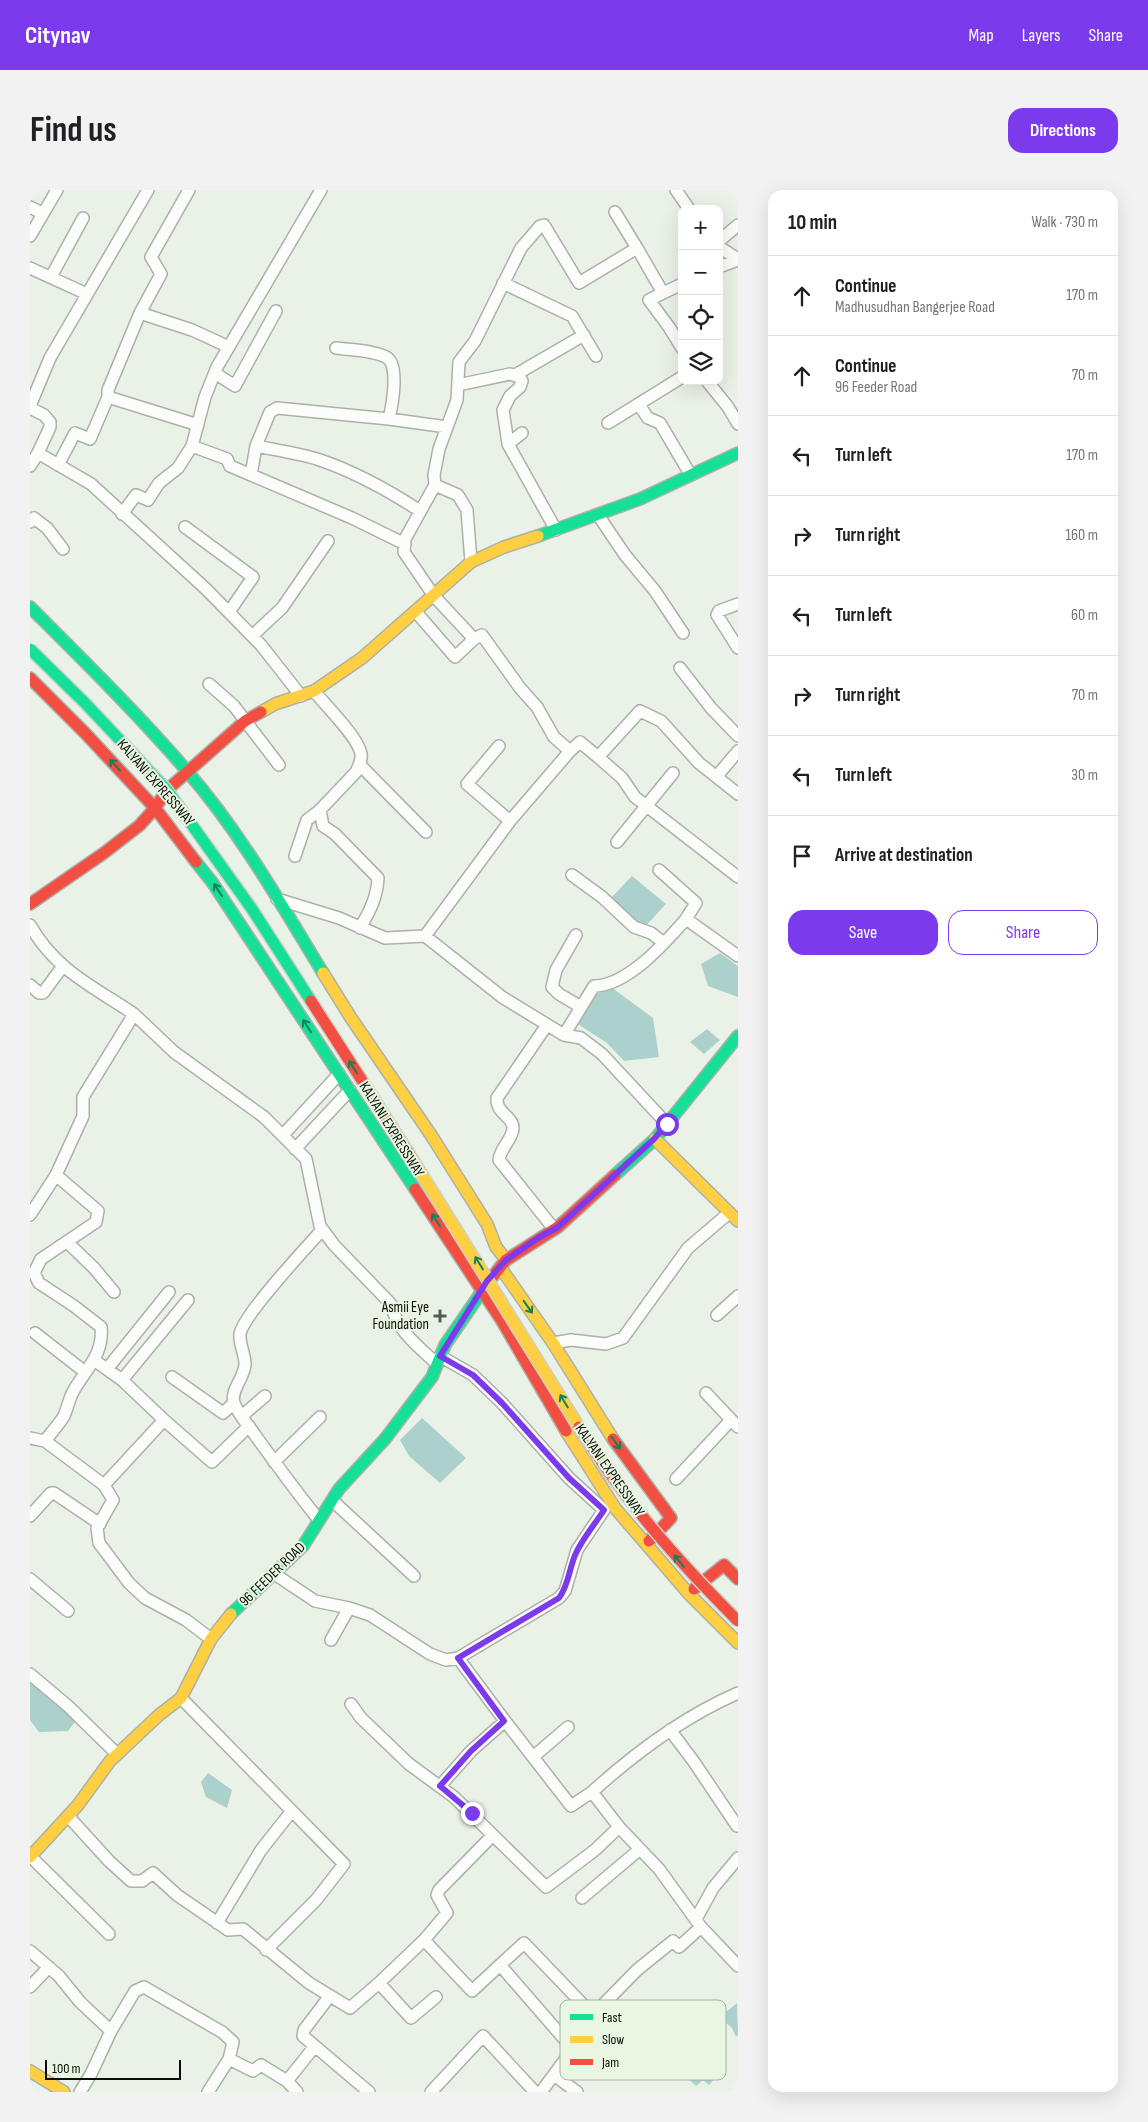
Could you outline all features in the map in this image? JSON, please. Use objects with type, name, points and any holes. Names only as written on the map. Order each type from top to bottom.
[{"type":"main road","points":[[30,904],[112,847],[140,825],[167,790],[245,721],[275,704],[314,691],[362,658],[471,562],[504,547],[640,499],[738,453]]},
{"type":"main road","points":[[30,607],[83,660],[188,772],[221,815],[277,899],[351,1018],[436,1143],[487,1224],[496,1247],[500,1267],[553,1343],[612,1438],[671,1518],[646,1545]]},
{"type":"main road","name":"KALYANI EXPRESSWAY","points":[[30,649],[85,703],[167,790],[190,820],[252,908],[478,1261],[598,1458],[639,1514],[687,1570],[738,1621]]},
{"type":"main road","points":[[30,678],[85,732],[155,808],[212,882],[481,1290],[609,1500],[689,1594],[738,1643]]},
{"type":"main road","name":"96 FEEDER ROAD","points":[[30,1857],[68,1816],[117,1754],[159,1714],[181,1698],[211,1639],[228,1617],[303,1546],[339,1488],[403,1417],[432,1377],[438,1360],[481,1290],[500,1267],[538,1238],[554,1229],[654,1139],[738,1036]]},
{"type":"main road","points":[[654,1139],[735,1218]]},
{"type":"main road","points":[[689,1594],[724,1565],[738,1579]]},
{"type":"main road","points":[[30,2071],[64,2092]]},
{"type":"street","points":[[30,236],[57,190]]},
{"type":"street","points":[[30,466],[50,427],[50,422],[44,415],[30,407],[50,358],[148,190]]},
{"type":"street","points":[[58,465],[75,433],[90,439],[140,312],[161,274],[151,257],[189,190]]},
{"type":"street","points":[[122,514],[136,496],[148,500],[159,483],[178,468],[192,446],[205,397],[215,373],[321,190]]},
{"type":"street","points":[[676,190],[686,205]]},
{"type":"street","points":[[30,207],[42,213]]},
{"type":"street","points":[[615,212],[664,293]]},
{"type":"street","points":[[51,278],[83,218]]},
{"type":"street","points":[[474,639],[434,596],[404,552],[405,539],[435,485],[434,475],[439,449],[457,400],[459,362],[475,341],[521,248],[540,226],[544,225],[579,283],[637,248]]},
{"type":"street","points":[[723,237],[738,225]]},
{"type":"street","points":[[723,250],[738,260]]},
{"type":"street","points":[[723,266],[738,260]]},
{"type":"street","points":[[30,268],[87,294]]},
{"type":"street","points":[[502,284],[572,316],[596,356]]},
{"type":"street","points":[[678,286],[649,300],[678,342]]},
{"type":"street","points":[[215,373],[236,386],[276,311]]},
{"type":"street","points":[[140,312],[192,330],[229,347]]},
{"type":"street","points":[[515,375],[584,335]]},
{"type":"street","points":[[336,348],[380,355],[391,361],[394,371],[392,409],[389,419]]},
{"type":"street","points":[[458,385],[510,374],[515,375],[522,381],[520,388],[510,396],[503,410],[508,444],[556,530]]},
{"type":"street","points":[[608,423],[678,380]]},
{"type":"street","points":[[710,385],[728,407],[738,424]]},
{"type":"street","points":[[108,397],[198,425]]},
{"type":"street","points":[[638,405],[648,418],[660,424],[690,474]]},
{"type":"street","points":[[251,475],[256,446],[270,412],[277,408],[389,419],[447,427]]},
{"type":"street","points":[[508,444],[522,433]]},
{"type":"street","points":[[192,446],[227,459],[230,466],[352,518],[405,544]]},
{"type":"street","points":[[256,446],[316,459],[340,468],[390,492],[420,511]]},
{"type":"street","points":[[38,453],[91,484],[206,589],[252,636],[301,696]]},
{"type":"street","points":[[435,485],[458,495],[468,510],[471,562]]},
{"type":"street","points":[[598,515],[625,555],[655,591],[683,633]]},
{"type":"street","points":[[30,522],[34,518],[47,528],[64,549]]},
{"type":"street","points":[[185,527],[253,577],[229,612]]},
{"type":"street","points":[[252,636],[282,608],[328,541]]},
{"type":"street","points":[[738,604],[719,611],[717,615],[738,648]]},
{"type":"street","points":[[416,612],[455,657],[474,639],[482,635],[520,688],[537,707],[554,737],[570,751]]},
{"type":"street","points":[[680,668],[710,708],[738,736]]},
{"type":"street","points":[[210,684],[234,706],[279,766]]},
{"type":"street","points":[[295,856],[307,820],[320,810],[356,772],[360,765],[361,755],[358,744],[314,691]]},
{"type":"street","points":[[598,757],[640,711],[661,721],[686,750],[738,794]]},
{"type":"street","points":[[425,936],[510,821],[570,751],[580,742],[622,778],[635,797],[738,876]]},
{"type":"street","points":[[499,746],[467,784],[510,821]]},
{"type":"street","points":[[717,776],[738,751]]},
{"type":"street","points":[[360,765],[426,832]]},
{"type":"street","points":[[617,842],[673,773]]},
{"type":"street","points":[[320,810],[323,826],[335,834],[378,878],[373,905],[360,928]]},
{"type":"street","points":[[564,1035],[594,986],[615,982],[664,943],[686,919],[696,903],[659,870]]},
{"type":"street","points":[[572,875],[602,897],[634,927],[651,933],[664,943]]},
{"type":"street","points":[[277,899],[338,918],[385,938],[425,936],[502,997],[564,1035],[581,1038],[602,1054],[667,1124]]},
{"type":"street","points":[[686,919],[738,956]]},
{"type":"street","points":[[30,925],[37,937],[63,966],[81,981],[134,1014],[174,1052],[264,1117],[283,1135],[306,1159],[322,1230],[391,1304],[393,1315],[407,1338],[438,1360],[473,1375],[502,1403],[569,1478],[604,1510],[577,1550],[572,1561],[565,1591],[559,1598],[458,1658],[446,1660],[430,1654],[370,1615],[349,1608],[315,1601],[273,1573]]},
{"type":"street","points":[[576,935],[556,970],[552,987],[559,994],[581,1006]]},
{"type":"street","points":[[30,985],[39,993],[43,993],[63,966]]},
{"type":"street","points":[[30,1215],[56,1175],[84,1116],[83,1097],[134,1014]]},
{"type":"street","points":[[547,1026],[497,1098],[497,1104],[499,1109],[512,1122],[513,1128],[499,1160],[554,1229]]},
{"type":"street","points":[[283,1135],[339,1074]]},
{"type":"street","points":[[295,1149],[350,1090]]},
{"type":"street","points":[[45,1441],[64,1415],[73,1391],[94,1360],[102,1340],[101,1328],[74,1306],[39,1283],[31,1274],[41,1259],[96,1222],[98,1211],[56,1175]]},
{"type":"street","points":[[553,1343],[572,1340],[606,1344],[623,1338],[688,1248],[735,1218]]},
{"type":"street","points":[[320,1520],[274,1462],[245,1421],[234,1403],[234,1395],[244,1370],[245,1362],[240,1342],[242,1326],[274,1285],[322,1230]]},
{"type":"street","points":[[67,1242],[94,1268],[114,1292]]},
{"type":"street","points":[[107,1369],[169,1292]]},
{"type":"street","points":[[717,1315],[738,1296]]},
{"type":"street","points":[[122,1380],[188,1300]]},
{"type":"street","points":[[35,1333],[85,1372]]},
{"type":"street","points":[[94,1360],[122,1380],[212,1462],[265,1396]]},
{"type":"street","points":[[172,1377],[223,1413],[234,1403]]},
{"type":"street","points":[[676,1479],[735,1424],[706,1393]]},
{"type":"street","points":[[274,1462],[320,1417]]},
{"type":"street","points":[[104,1485],[164,1420]]},
{"type":"street","points":[[30,1438],[45,1441],[104,1485],[113,1500],[97,1528],[98,1543],[128,1583],[145,1598],[186,1620],[211,1639]]},
{"type":"street","points":[[30,1516],[51,1493],[54,1493],[100,1524]]},
{"type":"street","points":[[333,1500],[414,1576]]},
{"type":"street","points":[[30,1579],[68,1611]]},
{"type":"street","points":[[331,1640],[349,1608]]},
{"type":"street","points":[[458,1658],[504,1721],[571,1806],[592,1792],[620,1766],[670,1730],[697,1712],[738,1693]]},
{"type":"street","points":[[30,1674],[68,1706],[117,1754]]},
{"type":"street","points":[[181,1698],[344,1864],[316,1900],[266,1950]]},
{"type":"street","points":[[351,1704],[362,1718],[408,1764],[440,1786],[466,1808],[546,1887],[595,1850],[619,1827]]},
{"type":"street","points":[[440,1786],[471,1751],[504,1721]]},
{"type":"street","points":[[533,1757],[568,1727]]},
{"type":"street","points":[[670,1730],[738,1826]]},
{"type":"street","points":[[592,1792],[619,1827],[659,1870],[698,1923],[738,1966]]},
{"type":"street","points":[[217,1923],[261,1850],[291,1812]]},
{"type":"street","points":[[68,1816],[131,1882],[142,1881],[153,1873],[177,1895],[217,1923],[228,1930],[243,1929],[266,1950],[329,1997],[350,2008],[424,1940],[447,1913],[438,1895],[439,1890],[493,1835]]},
{"type":"street","points":[[582,1898],[640,1849]]},
{"type":"street","points":[[30,1857],[109,1934]]},
{"type":"street","points":[[608,2000],[637,1970],[673,1941],[679,1947],[698,1923],[713,1888],[738,1858]]},
{"type":"street","points":[[424,1940],[472,1991],[524,1943],[579,2000]]},
{"type":"street","points":[[30,1950],[59,1976],[80,2002],[111,2031]]},
{"type":"street","points":[[500,1965],[560,2034]]},
{"type":"street","points":[[30,1987],[49,1967]]},
{"type":"street","points":[[378,1983],[411,2018],[436,1997]]},
{"type":"street","points":[[80,2092],[91,2074],[111,2031],[135,1991],[144,1987],[222,2032],[233,2042],[229,2059],[208,2092]]},
{"type":"street","points":[[329,1997],[304,2030],[304,2036],[365,2090]]},
{"type":"street","points":[[431,2092],[483,2036],[535,2092]]},
{"type":"street","points":[[287,2082],[315,2046]]},
{"type":"street","points":[[229,2059],[253,2071],[261,2065],[287,2082],[297,2092]]},
{"type":"street","points":[[541,2092],[560,2066]]},
{"type":"street","points":[[554,2074],[560,2079]]},
{"type":"street","points":[[561,2080],[576,2092]]},
{"type":"water","points":[[632,876],[666,904],[642,930],[608,901]]},
{"type":"water","points":[[720,953],[738,966],[738,997],[708,986],[701,964]]},
{"type":"water","points":[[611,987],[653,1018],[659,1057],[624,1061],[607,1043],[573,1021],[584,1000]]},
{"type":"water","points":[[707,1029],[720,1040],[704,1054],[690,1042]]},
{"type":"water","points":[[422,1418],[466,1458],[440,1483],[409,1456],[400,1440]]},
{"type":"water","points":[[30,1678],[81,1714],[68,1731],[39,1732],[30,1720]]},
{"type":"water","points":[[208,1773],[232,1790],[227,1808],[206,1797],[201,1782]]},
{"type":"water","points":[[737,2003],[738,2035],[736,2037],[732,2028],[726,2023],[726,2012]]},
{"type":"water","points":[[689,2080],[703,2080],[696,2086]]},
{"type":"water","points":[[703,2080],[714,2080],[709,2085]]},
{"type":"traffic: fast","points":[[538,536],[640,499],[738,453]]},
{"type":"traffic: fast","points":[[30,607],[130,708],[206,794],[259,869],[323,973]]},
{"type":"traffic: fast","points":[[30,649],[85,703],[167,790],[252,909],[311,1001]]},
{"type":"traffic: fast","points":[[196,862],[212,882],[415,1189]]},
{"type":"traffic: fast","points":[[615,1175],[655,1139],[738,1036]]},
{"type":"traffic: fast","points":[[231,1614],[303,1546],[339,1489],[385,1439],[432,1377],[445,1345],[489,1281]]},
{"type":"traffic: slow","points":[[261,712],[275,704],[314,691],[362,658],[471,562],[504,547],[538,536]]},
{"type":"traffic: slow","points":[[323,973],[351,1018],[431,1135],[487,1224],[496,1247],[506,1260]]},
{"type":"traffic: slow","points":[[655,1139],[738,1221]]},
{"type":"traffic: slow","points":[[411,1157],[579,1427]]},
{"type":"traffic: slow","points":[[500,1267],[553,1343],[613,1439]]},
{"type":"traffic: slow","points":[[566,1431],[615,1508],[689,1594],[738,1643]]},
{"type":"traffic: slow","points":[[30,1857],[78,1805],[110,1761],[159,1715],[181,1698],[211,1639],[231,1614]]},
{"type":"traffic: slow","points":[[30,2071],[64,2092]]},
{"type":"traffic: jam","points":[[30,678],[85,733],[155,808],[196,862]]},
{"type":"traffic: jam","points":[[30,904],[104,853],[140,825],[167,790],[245,721],[261,712]]},
{"type":"traffic: jam","points":[[311,1001],[411,1157]]},
{"type":"traffic: jam","points":[[489,1281],[506,1260],[558,1227],[615,1175]]},
{"type":"traffic: jam","points":[[415,1189],[502,1321],[566,1431]]},
{"type":"traffic: jam","points":[[579,1427],[614,1479],[652,1528],[694,1576],[738,1621]]},
{"type":"traffic: jam","points":[[613,1439],[671,1518],[649,1541]]},
{"type":"traffic: jam","points":[[694,1589],[724,1565],[738,1579]]},
{"type":"place","name":"Asmii Eye Foundation","points":[[440,1316]]},
{"type":"route","points":[[472,1813],[440,1786],[471,1751],[504,1721],[458,1658],[480,1644],[512,1628],[559,1598],[565,1591],[572,1561],[577,1550],[604,1510],[569,1478],[502,1403],[473,1375],[440,1356],[465,1313],[487,1281],[506,1260],[558,1227],[654,1139],[667,1124]]}]
